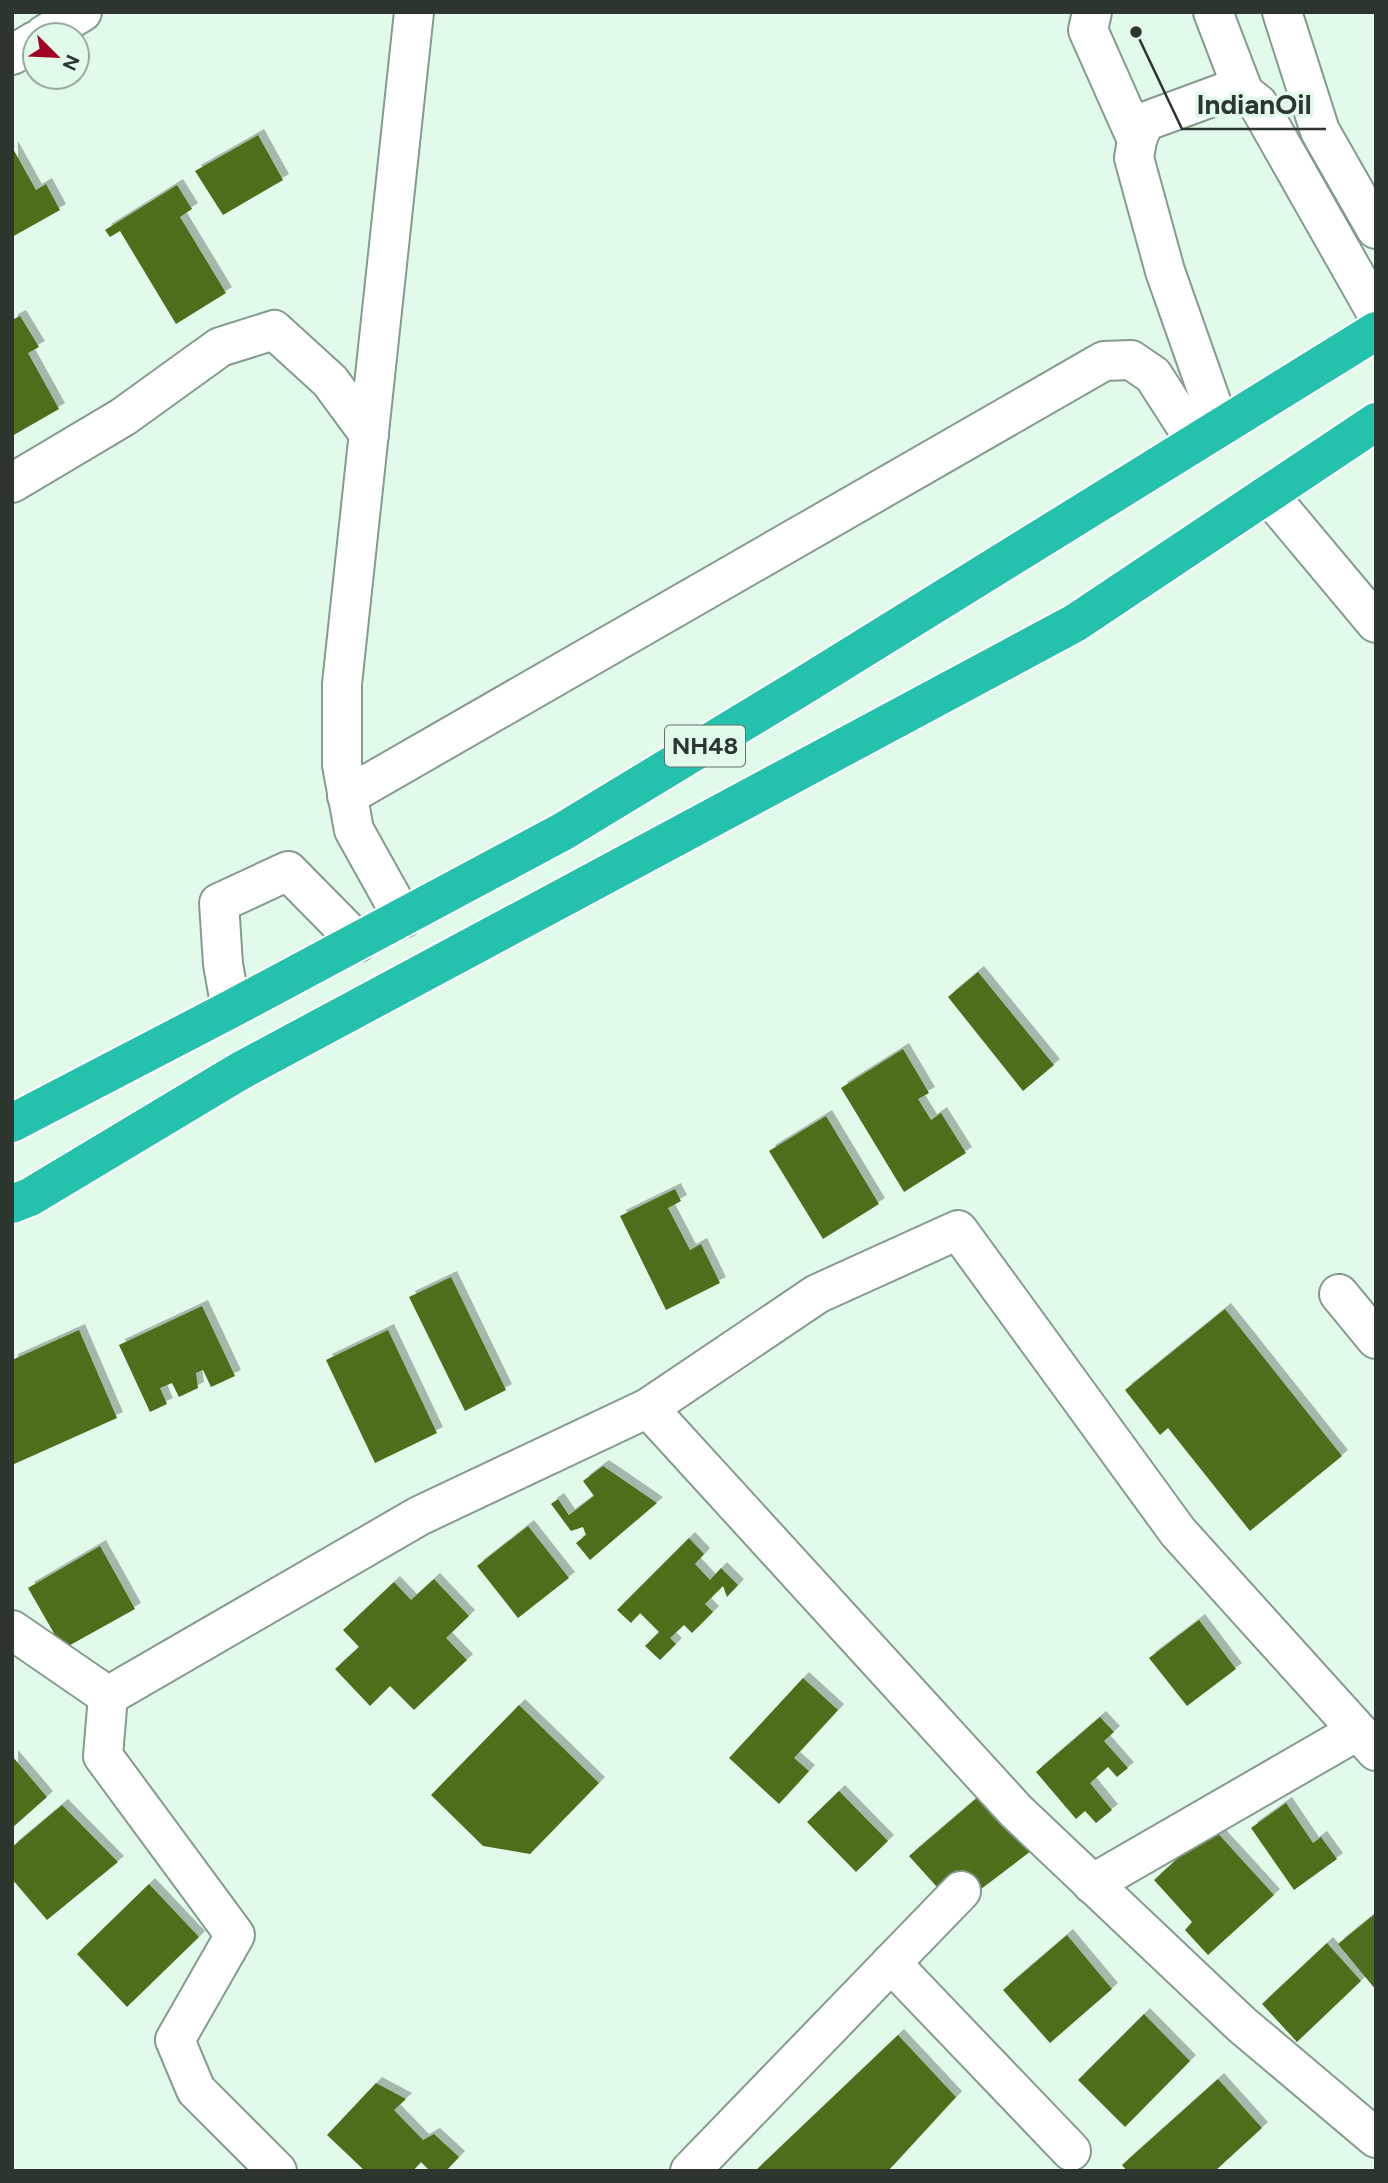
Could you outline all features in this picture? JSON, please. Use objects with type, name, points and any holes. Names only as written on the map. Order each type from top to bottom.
[{"type":"highway","name":"NH48","points":[[12,1123],[562,832],[1376,331]]},
{"type":"highway","name":"NH48","points":[[12,1205],[30,1197],[240,1071],[1075,623],[1376,422]]},
{"type":"highway","points":[[301,972],[329,1023]]},
{"type":"street","points":[[403,918],[354,830],[342,765],[342,684],[414,12]]},
{"type":"street","points":[[1092,12],[1088,30],[1136,140]]},
{"type":"street","points":[[1213,12],[1244,93],[1258,104],[1376,312]]},
{"type":"street","points":[[1282,12],[1320,131],[1376,229]]},
{"type":"street","points":[[1208,435],[1134,158],[1136,140],[1144,122],[1228,92],[1244,93]]},
{"type":"street","points":[[12,483],[123,417],[220,348],[274,330],[330,381],[369,434]]},
{"type":"street","points":[[347,796],[1104,361],[1131,360],[1153,375],[1208,435]]},
{"type":"street","points":[[1268,494],[1376,623]]},
{"type":"street","points":[[231,1009],[223,964],[219,903],[288,872],[358,942]]},
{"type":"street","points":[[108,1696],[419,1516],[648,1408],[817,1294],[958,1230],[1178,1532],[1366,1741],[1092,1884]]},
{"type":"street","points":[[1339,1294],[1376,1339]]},
{"type":"street","points":[[648,1408],[1016,1811],[1241,2024],[1376,2138]]},
{"type":"street","points":[[12,1630],[108,1696]]},
{"type":"street","points":[[108,1696],[103,1756],[235,1935],[175,2040],[195,2090],[276,2171]]},
{"type":"street","points":[[690,2171],[961,1891]]},
{"type":"street","points":[[891,1963],[1071,2151]]},
{"type":"building","points":[[258,135],[283,180],[223,215],[195,171]]},
{"type":"building","points":[[12,147],[36,190],[46,184],[60,210],[12,237]]},
{"type":"building","points":[[177,185],[192,209],[180,217],[226,293],[176,324],[120,231],[110,237],[105,230]]},
{"type":"building","points":[[20,316],[39,347],[28,353],[59,409],[12,436],[12,320]]},
{"type":"building","points":[[978,972],[1054,1065],[1023,1091],[948,997]]},
{"type":"building","points":[[903,1049],[929,1093],[918,1099],[931,1120],[941,1113],[966,1153],[904,1192],[841,1088]]},
{"type":"building","points":[[826,1116],[879,1204],[823,1239],[769,1151]]},
{"type":"building","points":[[675,1189],[681,1201],[668,1208],[690,1250],[701,1244],[720,1283],[666,1310],[620,1216]]},
{"type":"building","points":[[451,1277],[506,1390],[465,1411],[409,1297]]},
{"type":"building","points":[[202,1306],[235,1376],[211,1387],[203,1370],[196,1373],[198,1388],[179,1397],[172,1383],[160,1388],[167,1404],[150,1412],[119,1345]]},
{"type":"building","points":[[1225,1309],[1342,1456],[1250,1531],[1168,1428],[1160,1435],[1125,1390]]},
{"type":"building","points":[[79,1330],[117,1418],[12,1465],[12,1360]]},
{"type":"building","points":[[388,1330],[437,1433],[375,1463],[326,1360]]},
{"type":"building","points":[[603,1466],[657,1503],[590,1560],[576,1543],[586,1535],[583,1527],[571,1531],[551,1504],[558,1499],[569,1515],[594,1496],[583,1481]]},
{"type":"building","points":[[528,1526],[569,1578],[518,1618],[477,1566]]},
{"type":"building","points":[[689,1538],[704,1554],[695,1564],[710,1580],[721,1568],[738,1585],[727,1597],[723,1586],[705,1604],[713,1612],[692,1633],[684,1625],[670,1638],[676,1644],[660,1660],[645,1646],[659,1632],[640,1613],[631,1623],[617,1610]]},
{"type":"building","points":[[100,1546],[135,1609],[63,1649],[28,1588]]},
{"type":"building","points":[[434,1579],[469,1616],[446,1638],[467,1660],[414,1710],[390,1686],[370,1706],[335,1669],[359,1647],[343,1630],[394,1582],[411,1600]]},
{"type":"building","points":[[1199,1620],[1236,1669],[1187,1706],[1149,1658]]},
{"type":"building","points":[[803,1678],[838,1710],[794,1758],[809,1771],[779,1804],[729,1758]]},
{"type":"building","points":[[519,1705],[599,1783],[530,1854],[483,1846],[431,1795]]},
{"type":"building","points":[[1100,1717],[1114,1732],[1104,1741],[1128,1768],[1117,1777],[1108,1767],[1090,1783],[1112,1810],[1096,1823],[1085,1811],[1076,1819],[1036,1772]]},
{"type":"building","points":[[12,1756],[47,1797],[12,1828]]},
{"type":"building","points":[[839,1791],[888,1841],[856,1872],[807,1822]]},
{"type":"building","points":[[978,1797],[1031,1851],[956,1908],[909,1856]]},
{"type":"building","points":[[1286,1803],[1313,1843],[1321,1837],[1337,1859],[1294,1890],[1251,1828]]},
{"type":"building","points":[[62,1805],[118,1862],[47,1920],[12,1879],[12,1847]]},
{"type":"building","points":[[1212,1827],[1274,1895],[1208,1955],[1185,1930],[1192,1922],[1154,1880]]},
{"type":"building","points":[[149,1884],[199,1937],[127,2007],[77,1954]]},
{"type":"building","points":[[1376,1913],[1376,1990],[1338,1944]]},
{"type":"building","points":[[1067,1935],[1112,1989],[1050,2043],[1003,1990]]},
{"type":"building","points":[[1327,1943],[1361,1981],[1297,2042],[1262,2004]]},
{"type":"building","points":[[1144,2014],[1190,2061],[1125,2127],[1078,2080]]},
{"type":"building","points":[[898,2035],[956,2097],[888,2171],[755,2171]]},
{"type":"building","points":[[1218,2079],[1262,2128],[1215,2171],[1127,2171],[1122,2165]]},
{"type":"building","points":[[376,2083],[406,2099],[394,2110],[423,2140],[434,2134],[459,2157],[446,2171],[430,2171],[421,2162],[413,2171],[365,2171],[327,2135]]},
{"type":"place","name":"IndianOil","points":[[1136,32]]}]
